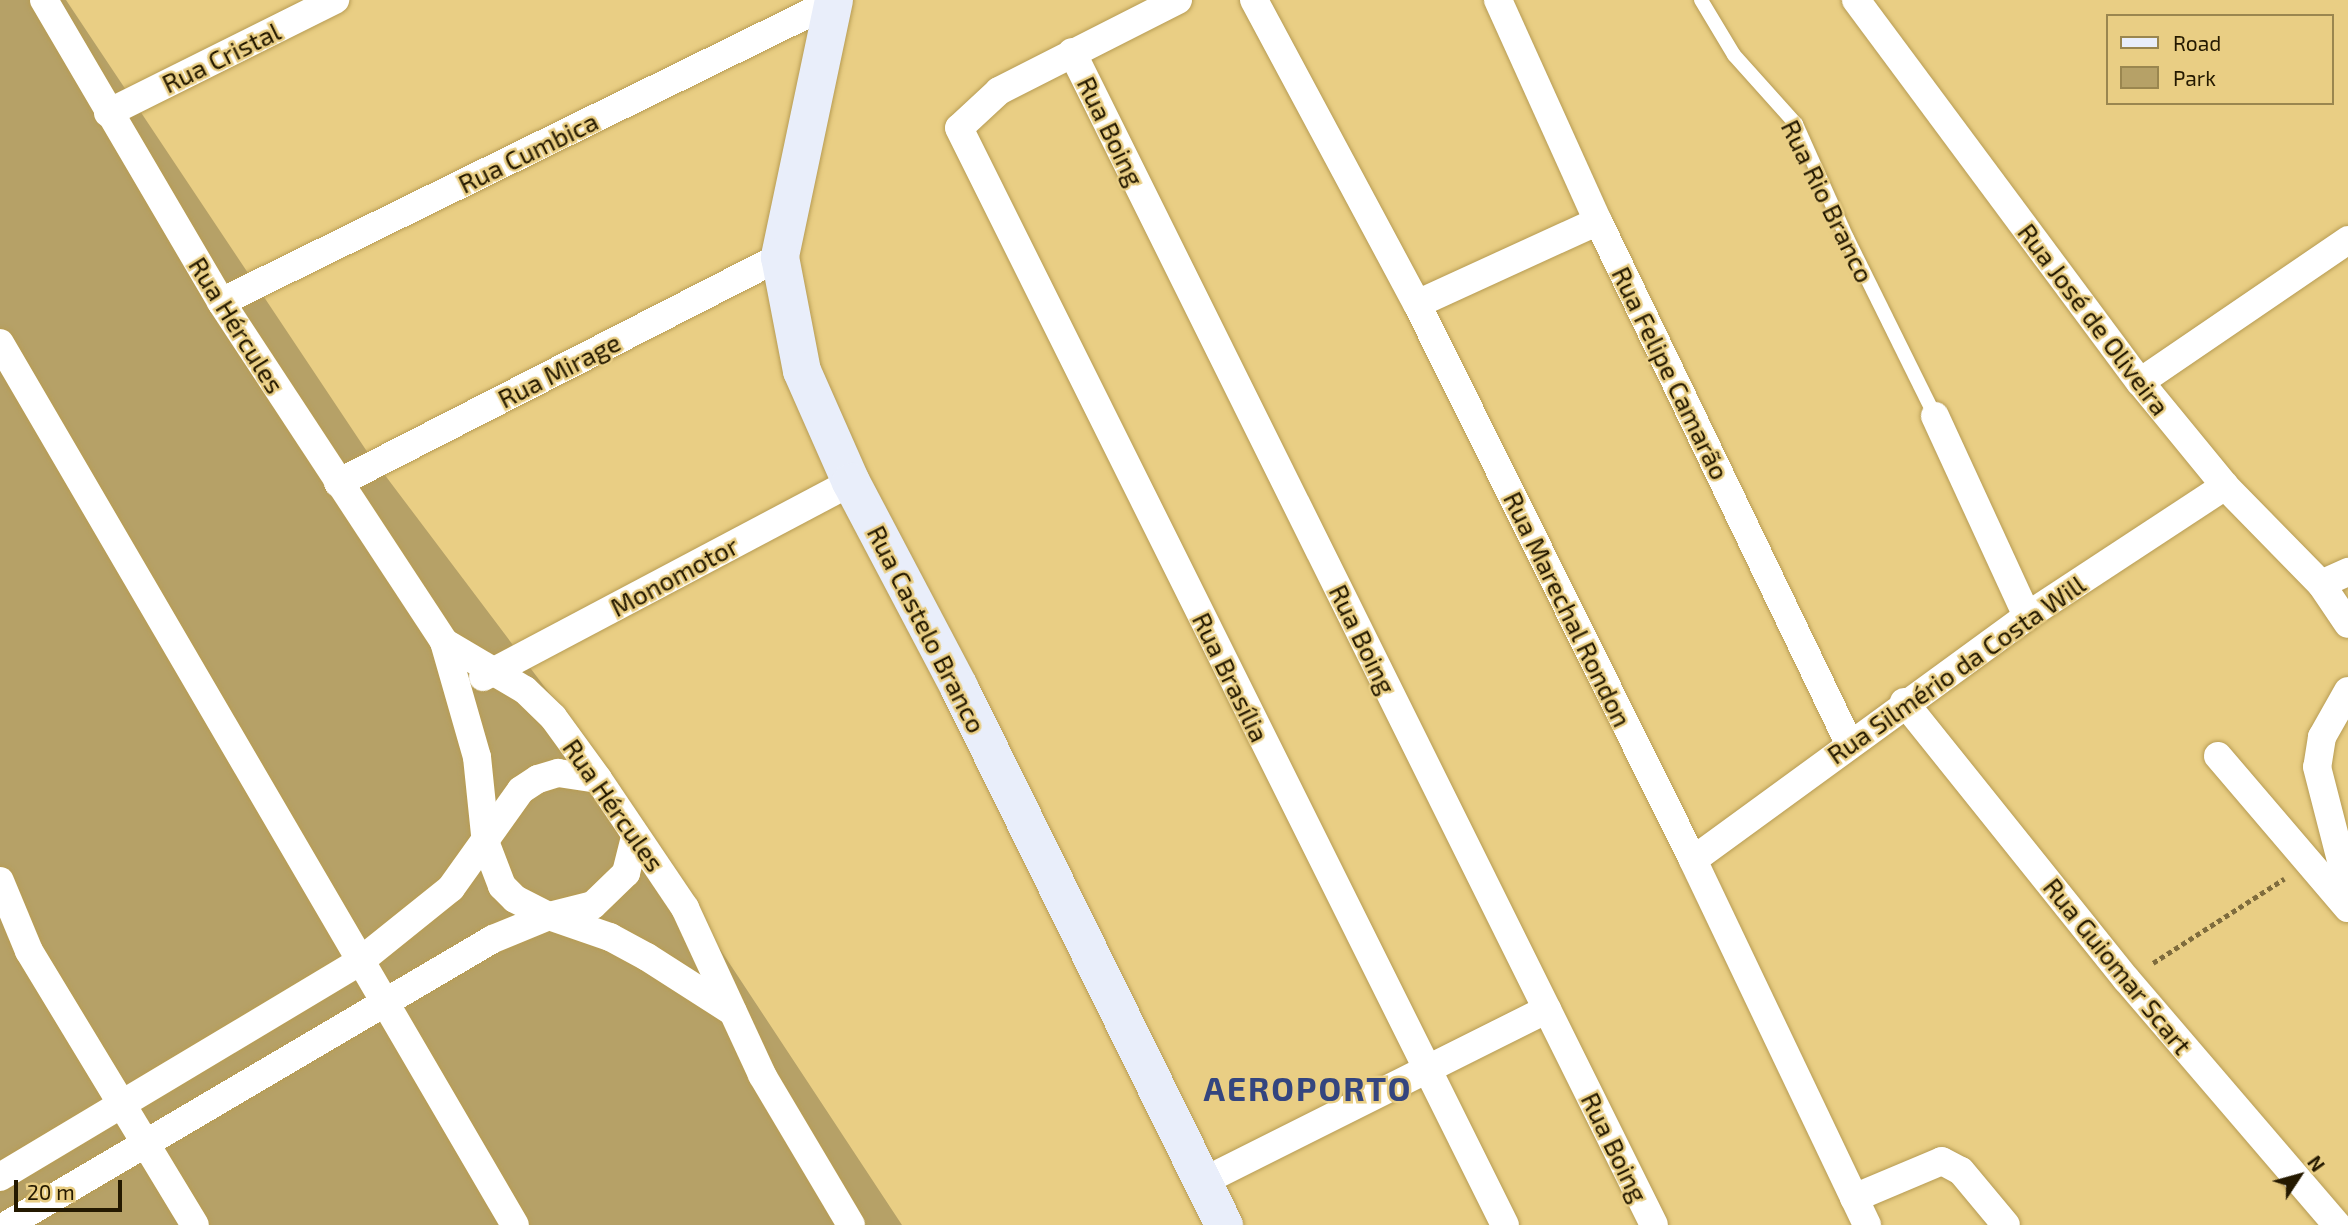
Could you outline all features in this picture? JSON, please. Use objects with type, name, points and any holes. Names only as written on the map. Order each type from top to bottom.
[{"type":"street","name":"Rua Hércules","points":[[44,0],[221,302],[444,642],[477,757],[486,844],[502,886],[515,900],[549,916],[610,937],[733,1012]]},
{"type":"street","name":"Rua Cristal","points":[[108,113],[335,0]]},
{"type":"street","name":"Rua Castelo Branco","points":[[834,0],[780,257],[802,371],[851,482],[958,687],[1224,1225]]},
{"type":"street","name":"Rua Cumbica","points":[[221,302],[834,0]]},
{"type":"street","name":"Rua Boing","points":[[959,128],[999,90],[1178,0]]},
{"type":"street","name":"Rua Marechal Rondon","points":[[1254,0],[1417,304],[1693,860],[1867,1225]]},
{"type":"street","name":"Rua Felipe Camarão","points":[[1498,0],[1598,221],[1849,743]]},
{"type":"street","name":"Rua José de Oliveira","points":[[1856,0],[2140,382],[2225,486],[2321,584],[2348,624]]},
{"type":"street","name":"Rua Boing","points":[[1072,52],[1654,1225]]},
{"type":"street","name":"Rua Brasília","points":[[959,128],[1425,1069],[1505,1225]]},
{"type":"street","points":[[1417,304],[1598,221]]},
{"type":"street","points":[[2140,382],[2348,240]]},
{"type":"street","name":"Rua Mirage","points":[[338,483],[780,257]]},
{"type":"street","points":[[0,343],[359,962],[515,1225]]},
{"type":"street","points":[[1935,416],[2027,616]]},
{"type":"street","name":"Monomotor","points":[[458,689],[851,482]]},
{"type":"street","name":"Rua Silmério da Costa Will","points":[[1693,860],[1905,702],[2027,616],[2225,486]]},
{"type":"street","points":[[2321,584],[2348,572]]},
{"type":"street","name":"Rua Hércules","points":[[444,642],[498,670],[553,717],[598,779],[635,838],[685,908],[762,1075],[851,1225]]},
{"type":"street","points":[[2348,691],[2322,737],[2317,767],[2348,888]]},
{"type":"street","name":"Rua Guiomar Scart","points":[[1905,702],[2127,980],[2337,1225]]},
{"type":"street","points":[[2218,756],[2348,908]]},
{"type":"street","points":[[0,1177],[359,962],[451,888],[486,844],[521,790],[538,779],[568,773],[598,779]]},
{"type":"street","points":[[7,1225],[493,939],[549,916],[593,905],[616,888],[633,856],[635,838]]},
{"type":"street","points":[[0,881],[29,951],[195,1225]]},
{"type":"street","points":[[1202,1182],[1547,1009]]},
{"type":"street","points":[[1854,1198],[1942,1161],[1961,1171],[2006,1225]]},
{"type":"lane","name":"Rua Rio Branco","points":[[1701,0],[1734,55],[1796,124],[1862,270],[1935,416]]},
{"type":"path","points":[[2127,980],[2308,863]]},
{"type":"green space","points":[[0,0],[66,0],[366,450],[565,714],[902,1225],[0,1225]]},
{"type":"district","name":"AEROPORTO","points":[[1308,1089]]}]
